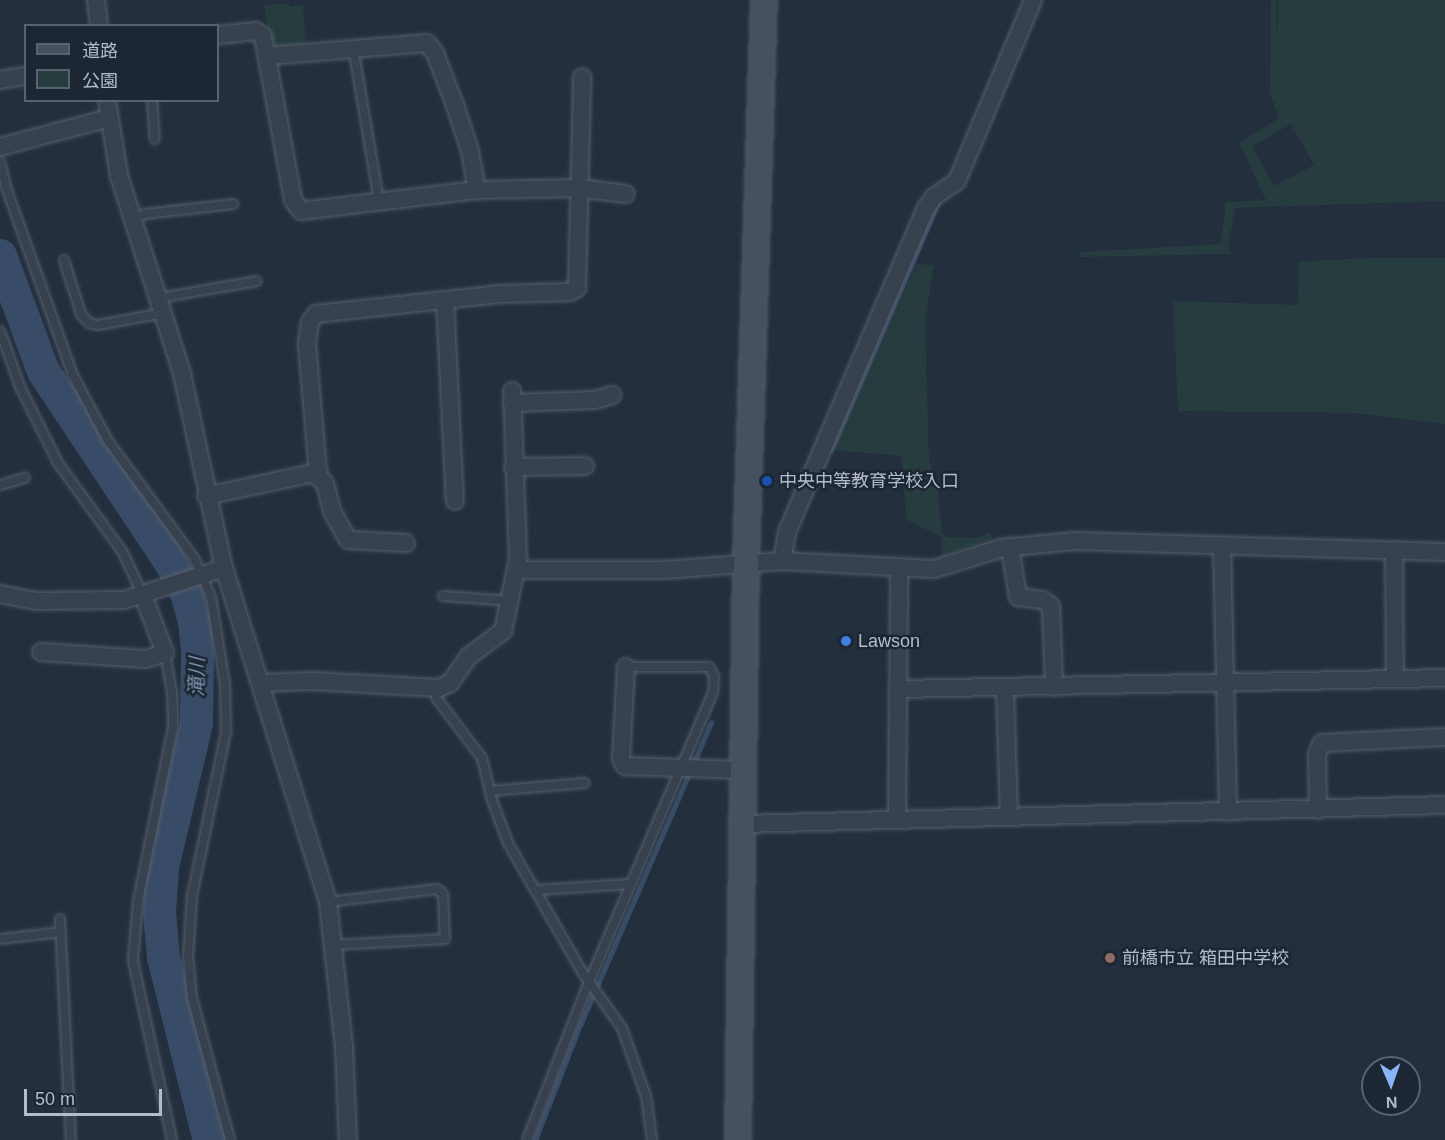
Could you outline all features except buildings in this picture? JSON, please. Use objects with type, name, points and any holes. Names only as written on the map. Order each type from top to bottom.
[{"type":"street","points":[[96,0],[99,24]]},
{"type":"street","points":[[738,1140],[746,562],[764,0]]},
{"type":"street","points":[[782,561],[787,532],[926,208],[934,197],[957,181],[1034,0]]},
{"type":"street","points":[[219,35],[260,33],[267,56],[297,208],[301,211],[477,190],[579,188],[626,194]]},
{"type":"street","points":[[267,56],[352,47],[422,43],[432,47],[470,151],[477,190]]},
{"type":"street","points":[[0,80],[24,76]]},
{"type":"street","points":[[206,496],[314,474],[320,463],[307,386],[307,334],[312,317],[320,312],[574,291],[577,284],[582,77]]},
{"type":"street","points":[[107,102],[119,176],[162,306],[190,407],[206,496],[224,568],[328,902],[335,945],[348,1140]]},
{"type":"street","points":[[0,147],[109,118]]},
{"type":"street","points":[[445,300],[455,501]]},
{"type":"street","points":[[260,683],[312,681],[434,688],[450,683],[468,657],[503,631],[511,601],[516,570],[512,397],[595,400],[612,395]]},
{"type":"street","points":[[513,467],[585,466]]},
{"type":"street","points":[[314,474],[325,483],[332,511],[348,540],[406,543]]},
{"type":"street","points":[[516,570],[664,570],[782,561],[941,569],[1010,548],[1075,541],[1445,552]]},
{"type":"street","points":[[1222,546],[1228,812]]},
{"type":"street","points":[[1010,548],[1017,597],[1043,600],[1051,606],[1054,687]]},
{"type":"street","points":[[1394,550],[1395,679]]},
{"type":"street","points":[[897,819],[899,567]]},
{"type":"street","points":[[0,594],[36,601],[107,601],[146,593],[224,568]]},
{"type":"street","points":[[41,652],[146,659],[165,653],[146,593]]},
{"type":"street","points":[[626,667],[622,763],[744,770]]},
{"type":"street","points":[[898,689],[1445,678]]},
{"type":"street","points":[[1005,688],[1009,817]]},
{"type":"street","points":[[1318,810],[1317,754],[1322,743],[1445,738]]},
{"type":"street","points":[[743,824],[1445,805]]},
{"type":"lane","points":[[352,47],[379,200]]},
{"type":"lane","points":[[152,102],[155,140]]},
{"type":"lane","points":[[0,162],[7,190],[73,375],[108,441],[194,558],[199,576],[211,597],[223,664],[226,732],[192,896],[188,956],[194,1006],[230,1140]]},
{"type":"lane","points":[[132,219],[145,214],[233,204]]},
{"type":"lane","points":[[64,260],[81,314],[89,324],[98,325],[257,281]]},
{"type":"lane","points":[[0,331],[21,389],[58,463],[122,551],[146,593]]},
{"type":"lane","points":[[0,485],[25,478]]},
{"type":"lane","points":[[443,596],[511,601]]},
{"type":"lane","points":[[165,653],[172,691],[173,727],[135,919],[133,961],[172,1140]]},
{"type":"lane","points":[[527,1140],[593,987],[631,884],[711,700],[713,668],[626,667]]},
{"type":"lane","points":[[434,688],[437,699],[482,758],[508,843],[593,987],[627,1037],[646,1096],[652,1140]]},
{"type":"lane","points":[[490,790],[585,783]]},
{"type":"lane","points":[[536,890],[631,884]]},
{"type":"lane","points":[[328,902],[437,890],[443,894],[445,939],[335,945]]},
{"type":"lane","points":[[60,919],[71,1140]]},
{"type":"lane","points":[[0,939],[61,932]]},
{"type":"green space","points":[[1271,0],[1276,0],[1277,44],[1278,0],[1445,0],[1445,201],[1235,208],[1228,248],[1232,254],[1080,257],[1080,252],[1221,244],[1226,202],[1266,200],[1239,143],[1279,118],[1270,94]],"holes":[[[1291,124],[1314,165],[1274,186],[1252,146]]]},
{"type":"green space","points":[[288,3],[290,7],[303,5],[306,43],[278,46],[269,38],[264,5]]},
{"type":"green space","points":[[1366,258],[1445,258],[1445,424],[1355,413],[1178,411],[1173,301],[1298,305],[1299,262]]},
{"type":"green space","points":[[916,264],[934,265],[925,321],[929,458],[938,492],[942,533],[947,537],[976,538],[990,532],[992,539],[943,556],[941,537],[907,520],[901,456],[833,450]]},
{"type":"waterway","points":[[831,450],[938,203]]},
{"type":"waterway","name":"滝川","points":[[0,255],[43,371],[170,562],[186,592],[194,621],[197,652],[196,723],[162,867],[159,912],[163,957],[209,1140]]},
{"type":"waterway","points":[[535,1140],[578,1030],[711,723]]},
{"type":"place","name":"中央中等教育学校入口","points":[[767,481]]},
{"type":"place","name":"Lawson","points":[[846,641]]},
{"type":"place","name":"前橋市立 箱田中学校","points":[[1110,958]]}]
